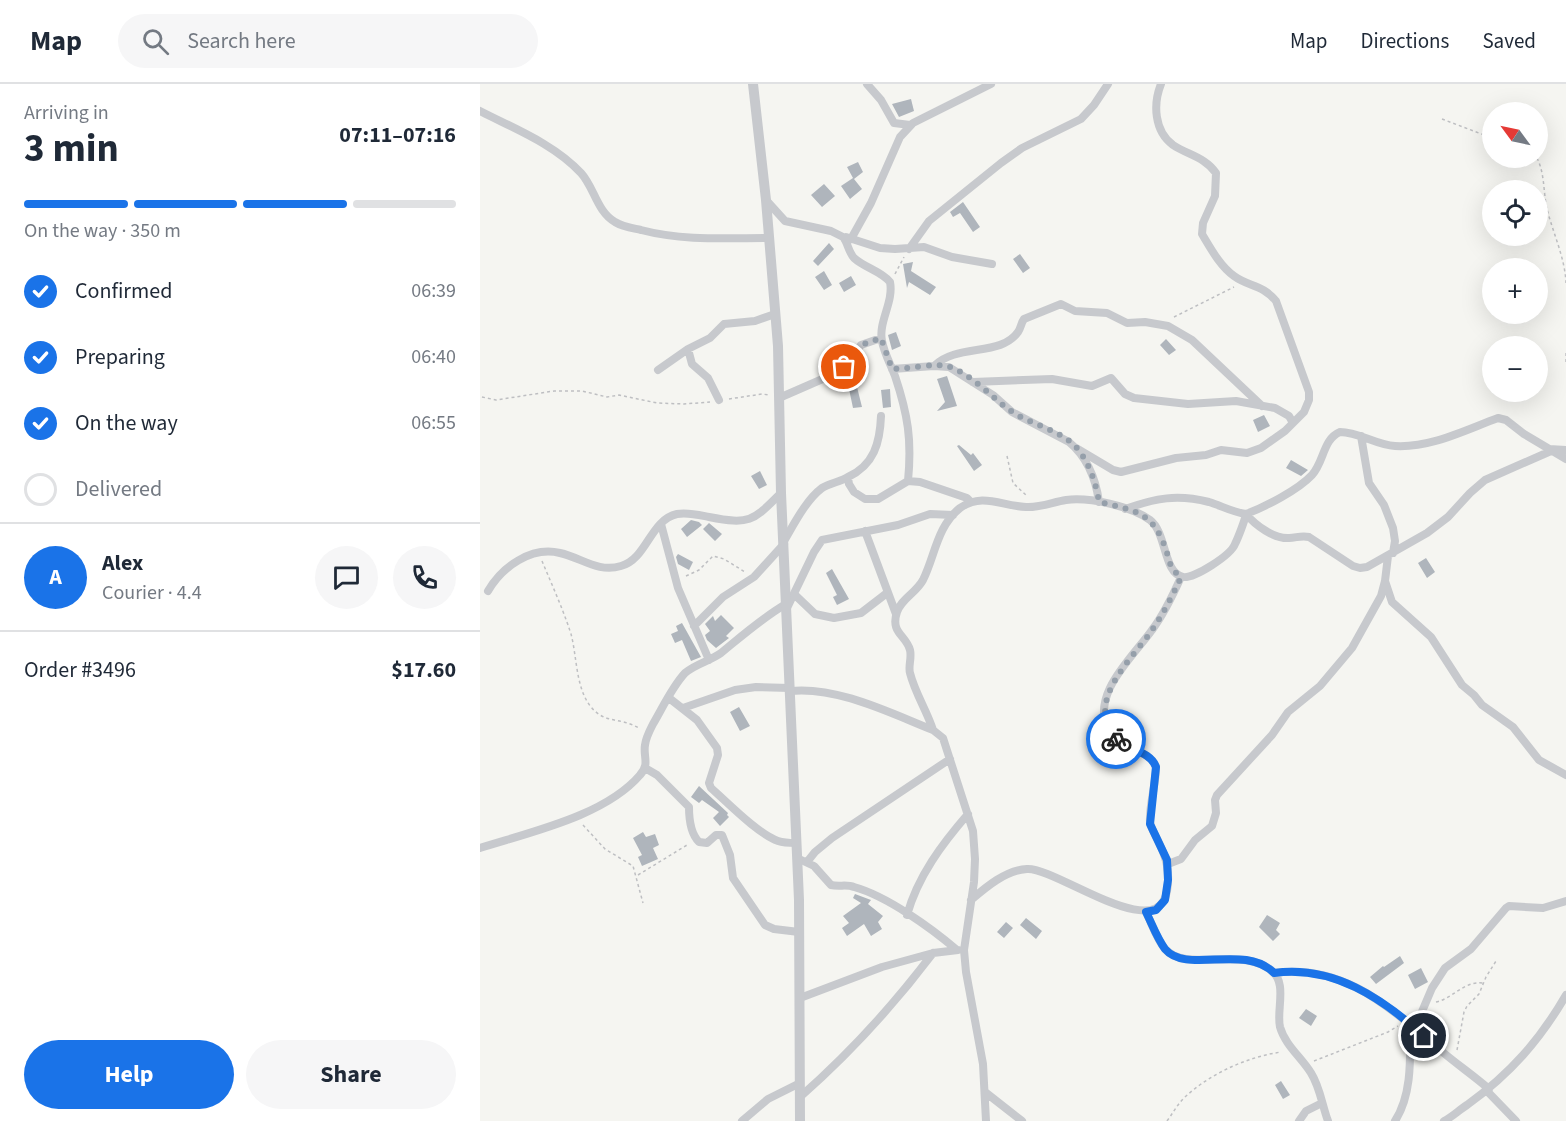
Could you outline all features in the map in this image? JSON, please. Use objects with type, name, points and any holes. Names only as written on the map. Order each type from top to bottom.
[{"type":"street","points":[[753,84],[766,200],[775,314],[796,843],[802,860],[799,932],[800,1121]]},
{"type":"street","points":[[867,84],[881,100],[894,123],[910,125]]},
{"type":"street","points":[[908,481],[910,440],[902,398],[881,338],[890,282],[850,254],[847,238],[871,203],[900,137],[910,125],[991,84]]},
{"type":"street","points":[[909,249],[929,221],[1001,163],[1022,148],[1081,119],[1108,84]]},
{"type":"street","points":[[892,369],[950,367],[993,395],[1012,412],[1059,436],[1113,470],[1121,472],[1176,458],[1206,455],[1221,450],[1247,453],[1269,444],[1293,423],[1308,406],[1309,392],[1276,301],[1264,290],[1236,278],[1226,270],[1202,234],[1203,224],[1215,196],[1216,173],[1209,163],[1172,144],[1164,135],[1157,120],[1155,107],[1161,84]]},
{"type":"street","points":[[480,111],[547,145],[570,162],[584,176],[604,213],[612,221],[621,225],[660,235],[693,238],[769,238]]},
{"type":"street","points":[[766,200],[785,222],[831,231],[879,248],[924,247],[952,257],[992,264]]},
{"type":"street","points":[[934,366],[949,355],[985,349],[1003,343],[1018,333],[1024,319],[1061,304],[1071,310],[1107,313],[1127,323],[1163,324],[1192,339],[1262,406]]},
{"type":"street","points":[[658,370],[688,349],[710,338],[724,324],[755,321],[775,314]]},
{"type":"street","points":[[779,400],[834,374],[844,367],[861,345],[881,338]]},
{"type":"street","points":[[688,349],[692,364],[708,378],[719,400]]},
{"type":"street","points":[[973,382],[1053,379],[1092,386],[1111,378],[1125,394],[1134,398],[1188,404],[1236,401],[1283,412],[1293,423]]},
{"type":"street","points":[[694,626],[723,597],[754,577],[784,542],[821,489],[848,478],[864,467],[874,454],[880,435],[881,416]]},
{"type":"street","points":[[1125,509],[1173,496],[1212,503],[1233,512],[1246,514],[1291,490],[1312,475],[1330,439],[1336,433],[1344,432],[1394,446],[1422,444],[1448,438],[1498,418],[1515,425],[1524,434],[1566,459]]},
{"type":"street","points":[[1168,864],[1181,859],[1195,840],[1208,830],[1215,819],[1215,800],[1218,795],[1272,735],[1288,712],[1320,686],[1342,662],[1368,621],[1385,580],[1395,541],[1393,528],[1384,505],[1368,483],[1361,436]]},
{"type":"street","points":[[1076,448],[1095,483],[1099,502]]},
{"type":"street","points":[[1246,514],[1251,521],[1279,537],[1286,539],[1309,537],[1353,567],[1367,567],[1439,525],[1476,486],[1485,480],[1549,450],[1566,450]]},
{"type":"street","points":[[848,478],[855,492],[865,499],[878,499],[908,481],[920,482],[967,498],[971,502]]},
{"type":"street","points":[[488,591],[507,568],[538,552],[561,553],[599,568],[623,566],[639,553],[661,524],[676,514],[750,520],[781,493]]},
{"type":"street","points":[[896,615],[900,605],[923,580],[940,533],[953,515],[971,502],[987,499],[1017,507],[1082,499],[1125,509],[1151,521],[1158,530],[1170,567],[1181,577],[1196,574],[1231,550],[1246,514]]},
{"type":"street","points":[[480,848],[576,816],[613,797],[632,783],[645,768],[647,759],[645,747],[652,727],[686,672],[719,654],[746,630],[787,606],[820,542],[827,538],[898,525],[930,514],[953,515]]},
{"type":"street","points":[[661,524],[675,577],[709,660]]},
{"type":"street","points":[[865,531],[896,615],[896,627],[910,652],[910,674],[933,730]]},
{"type":"street","points":[[971,900],[985,888],[1009,874],[1020,870],[1035,870],[1123,907],[1146,912],[1156,910],[1165,900],[1168,864],[1150,824],[1156,777],[1154,761],[1117,741],[1110,732],[1104,708],[1114,680],[1160,618],[1181,577]]},
{"type":"street","points":[[1385,580],[1392,602],[1431,637],[1462,685],[1482,705],[1513,727],[1539,760],[1566,775]]},
{"type":"street","points":[[794,594],[810,612],[834,618],[861,613],[887,592]]},
{"type":"street","points":[[683,708],[735,690],[756,687],[806,689],[829,693],[933,730],[943,738],[973,831],[975,859],[971,900],[961,950],[983,1065],[986,1121]]},
{"type":"street","points":[[669,698],[700,724],[717,748],[718,755],[711,770],[709,783],[711,788],[772,838],[782,842],[796,843]]},
{"type":"street","points":[[802,860],[950,759]]},
{"type":"street","points":[[645,768],[654,772],[689,807],[690,822],[696,840],[702,844],[707,843],[716,835],[722,835],[730,855],[733,878],[765,925],[774,929],[799,932]]},
{"type":"street","points":[[907,915],[923,875],[968,814]]},
{"type":"street","points":[[802,860],[814,866],[831,885],[856,887],[907,915],[961,950]]},
{"type":"street","points":[[1395,1121],[1402,1109],[1408,1082],[1410,1023],[1424,1005],[1445,968],[1471,949],[1509,906],[1543,908],[1566,901]]},
{"type":"street","points":[[1146,912],[1165,949],[1175,957],[1194,960],[1227,958],[1245,960],[1262,965],[1274,973],[1295,972],[1335,978],[1358,988],[1390,1007],[1410,1023],[1488,1090],[1516,1121]]},
{"type":"street","points":[[800,998],[882,967],[933,953],[961,950]]},
{"type":"street","points":[[800,1097],[883,1015],[933,953]]},
{"type":"street","points":[[1274,973],[1280,993],[1280,1027],[1312,1074],[1328,1121]]},
{"type":"street","points":[[1444,1121],[1488,1090],[1538,1039],[1565,997]]},
{"type":"street","points":[[742,1121],[768,1099],[800,1083]]},
{"type":"street","points":[[985,1092],[1022,1121]]},
{"type":"street","points":[[1299,1121],[1306,1111],[1322,1103]]},
{"type":"path","points":[[1442,119],[1482,134]]},
{"type":"path","points":[[1542,168],[1546,206],[1566,271],[1566,283]]},
{"type":"path","points":[[890,282],[909,249]]},
{"type":"path","points":[[1163,324],[1245,281]]},
{"type":"path","points":[[1566,353],[1566,363]]},
{"type":"path","points":[[482,397],[496,400],[554,391],[582,391],[607,397],[624,396],[657,403],[684,404],[762,394],[779,400]]},
{"type":"path","points":[[1008,456],[1013,483],[1020,492],[1039,506]]},
{"type":"path","points":[[538,552],[572,637],[579,680],[595,711],[606,718],[644,729],[652,727]]},
{"type":"path","points":[[675,577],[690,575],[716,556],[754,577]]},
{"type":"path","points":[[576,816],[604,849],[630,862],[643,903]]},
{"type":"path","points":[[636,876],[696,840]]},
{"type":"path","points":[[1456,1063],[1460,1025],[1464,1012],[1479,994],[1496,961]]},
{"type":"path","points":[[1424,1005],[1445,1000],[1463,986],[1477,982],[1484,983]]},
{"type":"path","points":[[1305,1064],[1333,1055],[1410,1023]]},
{"type":"path","points":[[1167,1121],[1183,1099],[1212,1077],[1244,1062],[1273,1053],[1294,1050]]},
{"type":"building","points":[[911,99],[914,111],[899,117],[892,104]]},
{"type":"building","points":[[858,162],[863,172],[854,179],[862,189],[850,199],[841,186],[853,178],[847,167]]},
{"type":"building","points":[[824,184],[835,196],[822,207],[811,195]]},
{"type":"building","points":[[963,202],[980,227],[973,232],[960,213],[953,217],[950,212]]},
{"type":"building","points":[[829,243],[834,249],[818,266],[813,261]]},
{"type":"building","points":[[1020,254],[1030,268],[1023,273],[1013,259]]},
{"type":"building","points":[[913,262],[911,271],[936,287],[930,295],[909,282],[907,288],[903,264]]},
{"type":"building","points":[[824,271],[832,285],[824,290],[815,277]]},
{"type":"building","points":[[851,276],[856,285],[844,292],[839,283]]},
{"type":"building","points":[[896,332],[901,346],[892,350],[888,335]]},
{"type":"building","points":[[1166,339],[1176,350],[1169,355],[1160,345]]},
{"type":"building","points":[[947,376],[957,406],[937,411],[945,402],[937,379]]},
{"type":"building","points":[[857,387],[862,407],[853,408],[849,389]]},
{"type":"building","points":[[890,389],[891,407],[883,408],[881,390]]},
{"type":"building","points":[[1264,415],[1270,426],[1258,432],[1253,420]]},
{"type":"building","points":[[959,445],[971,455],[973,453],[982,465],[974,471],[957,446]]},
{"type":"building","points":[[1291,460],[1308,470],[1301,476],[1286,468]]},
{"type":"building","points":[[760,471],[767,485],[759,489],[751,476]]},
{"type":"building","points":[[691,520],[702,525],[687,537],[681,529]]},
{"type":"building","points":[[709,523],[722,534],[715,541],[703,529]]},
{"type":"building","points":[[678,554],[693,562],[689,570],[678,564],[676,557]]},
{"type":"building","points":[[1426,558],[1435,572],[1427,578],[1418,563]]},
{"type":"building","points":[[832,569],[849,599],[837,605],[833,597],[837,595],[826,573]]},
{"type":"building","points":[[721,615],[734,628],[726,636],[729,638],[716,648],[707,640],[705,635],[710,631],[705,624],[713,616],[715,621]]},
{"type":"building","points":[[682,623],[701,657],[691,661],[682,640],[675,643],[671,634],[678,631],[676,626]]},
{"type":"building","points":[[739,707],[750,726],[740,731],[730,712]]},
{"type":"building","points":[[699,786],[728,813],[729,817],[720,826],[713,818],[719,812],[702,800],[699,803],[691,797]]},
{"type":"building","points":[[643,832],[646,837],[655,834],[659,845],[653,848],[658,859],[642,866],[638,857],[642,855],[633,838]]},
{"type":"building","points":[[855,894],[871,900],[868,904],[883,916],[878,922],[882,929],[871,936],[864,924],[847,936],[842,928],[849,923],[843,916],[861,903],[853,898]]},
{"type":"building","points":[[1267,915],[1280,923],[1276,930],[1280,934],[1273,941],[1259,927]]},
{"type":"building","points":[[1026,918],[1042,931],[1036,939],[1020,925]]},
{"type":"building","points":[[1006,922],[1013,928],[1004,938],[997,932]]},
{"type":"building","points":[[1400,956],[1404,963],[1376,984],[1370,977]]},
{"type":"building","points":[[1421,968],[1428,982],[1415,989],[1408,975]]},
{"type":"building","points":[[1306,1009],[1317,1016],[1311,1026],[1299,1018]]},
{"type":"building","points":[[1281,1081],[1290,1095],[1283,1099],[1275,1085]]},
{"type":"way so far","points":[[844,367],[861,345],[881,338],[892,369],[943,366],[958,371],[993,395],[1012,412],[1059,436],[1076,448],[1095,483],[1099,502],[1138,514],[1151,521],[1158,530],[1170,567],[1181,577],[1160,618],[1114,680],[1106,698],[1104,708],[1107,724],[1116,739]]},
{"type":"route","points":[[1116,739],[1125,746],[1148,756],[1154,761],[1156,767],[1150,824],[1167,860],[1168,880],[1165,900],[1156,910],[1146,912],[1165,949],[1175,957],[1185,959],[1245,960],[1262,965],[1274,973],[1288,971],[1335,978],[1349,983],[1390,1007],[1424,1036]]}]
